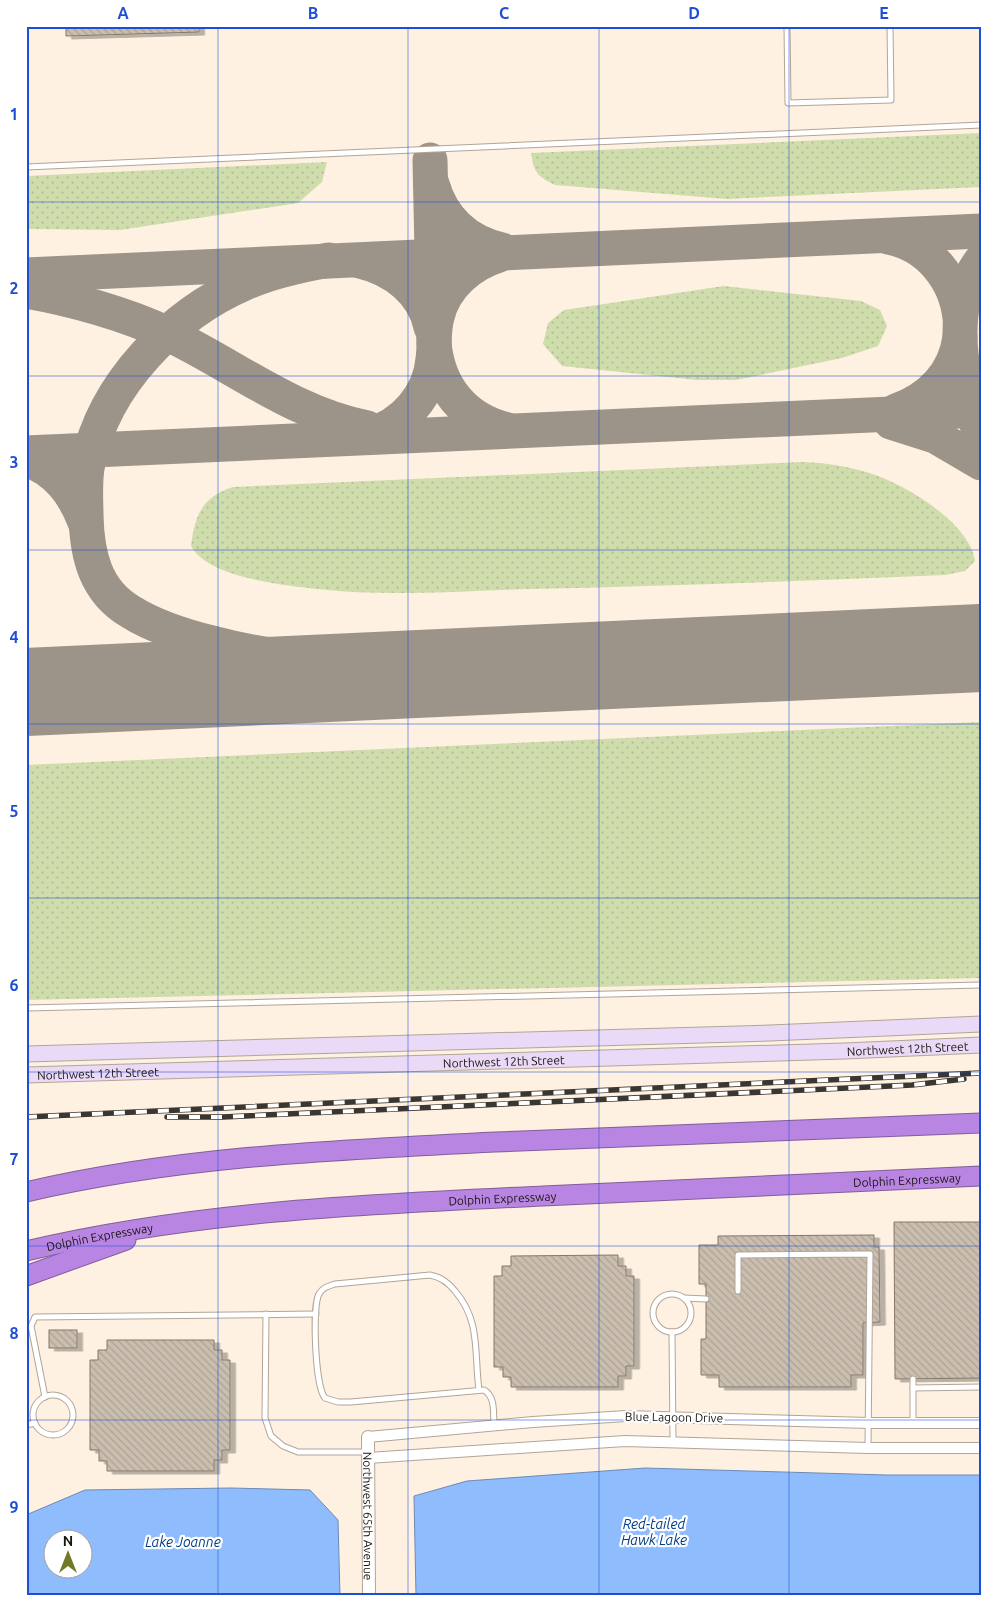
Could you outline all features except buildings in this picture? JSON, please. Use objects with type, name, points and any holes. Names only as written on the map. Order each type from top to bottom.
[{"type":"highway","points":[[26,1192],[136,1170],[272,1154],[758,1130],[981,1122]]},
{"type":"highway","name":"Dolphin Expressway","points":[[26,1251],[175,1223],[268,1211],[367,1204],[981,1176]]},
{"type":"highway","points":[[26,1276],[175,1223]]},
{"type":"main road","name":"Northwest 12th Street","points":[[26,1054],[750,1034],[981,1024]]},
{"type":"main road","name":"Northwest 12th Street","points":[[26,1075],[836,1052],[981,1044]]},
{"type":"street","name":"Blue Lagoon Drive","points":[[368,1437],[606,1417],[981,1424]]},
{"type":"street","name":"Northwest 65th Avenue","points":[[368,1437],[369,1596]]},
{"type":"street","name":"Blue Lagoon Drive","points":[[368,1455],[594,1442],[673,1442],[868,1448],[981,1448]]},
{"type":"lane","points":[[787,26],[788,103],[890,100],[890,26]]},
{"type":"lane","points":[[26,167],[981,124]]},
{"type":"lane","points":[[26,1008],[981,985]]},
{"type":"lane","points":[[738,1291],[738,1255],[870,1254],[868,1448]]},
{"type":"lane","points":[[479,1390],[472,1319],[461,1297],[443,1279],[430,1275],[329,1286],[319,1293],[316,1299],[316,1314],[319,1388],[321,1394],[330,1400],[351,1402],[452,1395],[479,1390],[490,1396],[494,1426]]},
{"type":"lane","points":[[684,1298],[690,1308],[690,1319],[682,1328],[672,1332],[666,1331],[656,1324],[653,1318],[654,1306],[661,1297],[667,1294],[679,1295],[684,1298],[706,1299]]},
{"type":"lane","points":[[266,1314],[265,1418],[271,1436],[283,1446],[298,1452],[368,1455]]},
{"type":"lane","points":[[45,1397],[31,1326],[35,1317],[316,1314]]},
{"type":"lane","points":[[672,1332],[673,1442]]},
{"type":"lane","points":[[913,1379],[913,1424]]},
{"type":"lane","points":[[913,1388],[981,1387]]},
{"type":"lane","points":[[58,1396],[69,1403],[74,1415],[73,1422],[64,1432],[52,1435],[40,1430],[35,1423],[33,1412],[35,1406],[45,1397],[58,1396]]},
{"type":"lane","points":[[26,1425],[35,1423]]},
{"type":"green space","points":[[981,133],[981,187],[727,199],[555,185],[537,173],[533,165],[531,153]]},
{"type":"green space","points":[[327,162],[322,182],[298,203],[120,230],[26,229],[26,176]]},
{"type":"green space","points":[[724,286],[861,301],[880,310],[887,326],[878,346],[842,358],[736,380],[697,380],[562,366],[543,344],[548,323],[564,310]]},
{"type":"green space","points":[[803,462],[831,464],[860,470],[906,489],[937,509],[951,521],[971,547],[975,561],[965,571],[945,575],[686,585],[371,593],[303,587],[248,578],[213,566],[200,557],[191,546],[195,525],[202,509],[214,496],[233,487]]},
{"type":"green space","points":[[981,722],[981,978],[26,1000],[26,765]]},
{"type":"water","name":"Red-tailed Hawk Lake","points":[[645,1468],[887,1475],[981,1475],[981,1596],[416,1596],[414,1496],[467,1481]]},
{"type":"water","name":"Lake Joanne","points":[[231,1488],[310,1490],[338,1520],[340,1596],[26,1596],[26,1515],[85,1490]]},
{"type":"taxiway","points":[[430,160],[434,343],[441,374],[456,399],[466,410],[492,425],[508,430]]},
{"type":"taxiway","points":[[432,184],[442,208],[458,227],[478,241],[502,250]]},
{"type":"taxiway","points":[[26,275],[981,231]]},
{"type":"taxiway","points":[[888,237],[916,247],[938,266],[953,290],[960,318]]},
{"type":"taxiway","points":[[368,435],[381,431],[403,416],[420,396],[431,372],[436,322],[440,306],[452,286],[468,270],[499,255]]},
{"type":"taxiway","points":[[329,260],[297,266],[266,275],[218,296],[192,313],[168,333],[146,355],[126,380],[109,406],[96,434],[87,469],[86,516],[88,544],[95,571],[101,583],[119,603],[150,622],[191,637],[258,653],[304,660],[399,666],[589,666]]},
{"type":"taxiway","points":[[360,261],[384,270],[406,284],[422,303],[431,327]]},
{"type":"taxiway","points":[[981,261],[970,279],[963,300],[960,323],[960,347],[963,370],[981,435]]},
{"type":"taxiway","points":[[26,291],[62,298],[135,320],[168,334],[289,400],[340,421],[367,428]]},
{"type":"taxiway","points":[[896,411],[920,400],[947,374],[953,362],[960,337]]},
{"type":"taxiway","points":[[26,453],[981,410]]},
{"type":"taxiway","points":[[891,422],[935,436],[981,463]]},
{"type":"taxiway","points":[[26,459],[47,469],[63,484],[76,501],[85,522]]},
{"type":"taxiway","points":[[923,651],[981,640]]},
{"type":"runway","points":[[26,692],[981,648]]},
{"type":"railway","points":[[26,1117],[981,1073]]},
{"type":"railway","points":[[167,1117],[223,1117],[912,1085],[964,1079]]}]
